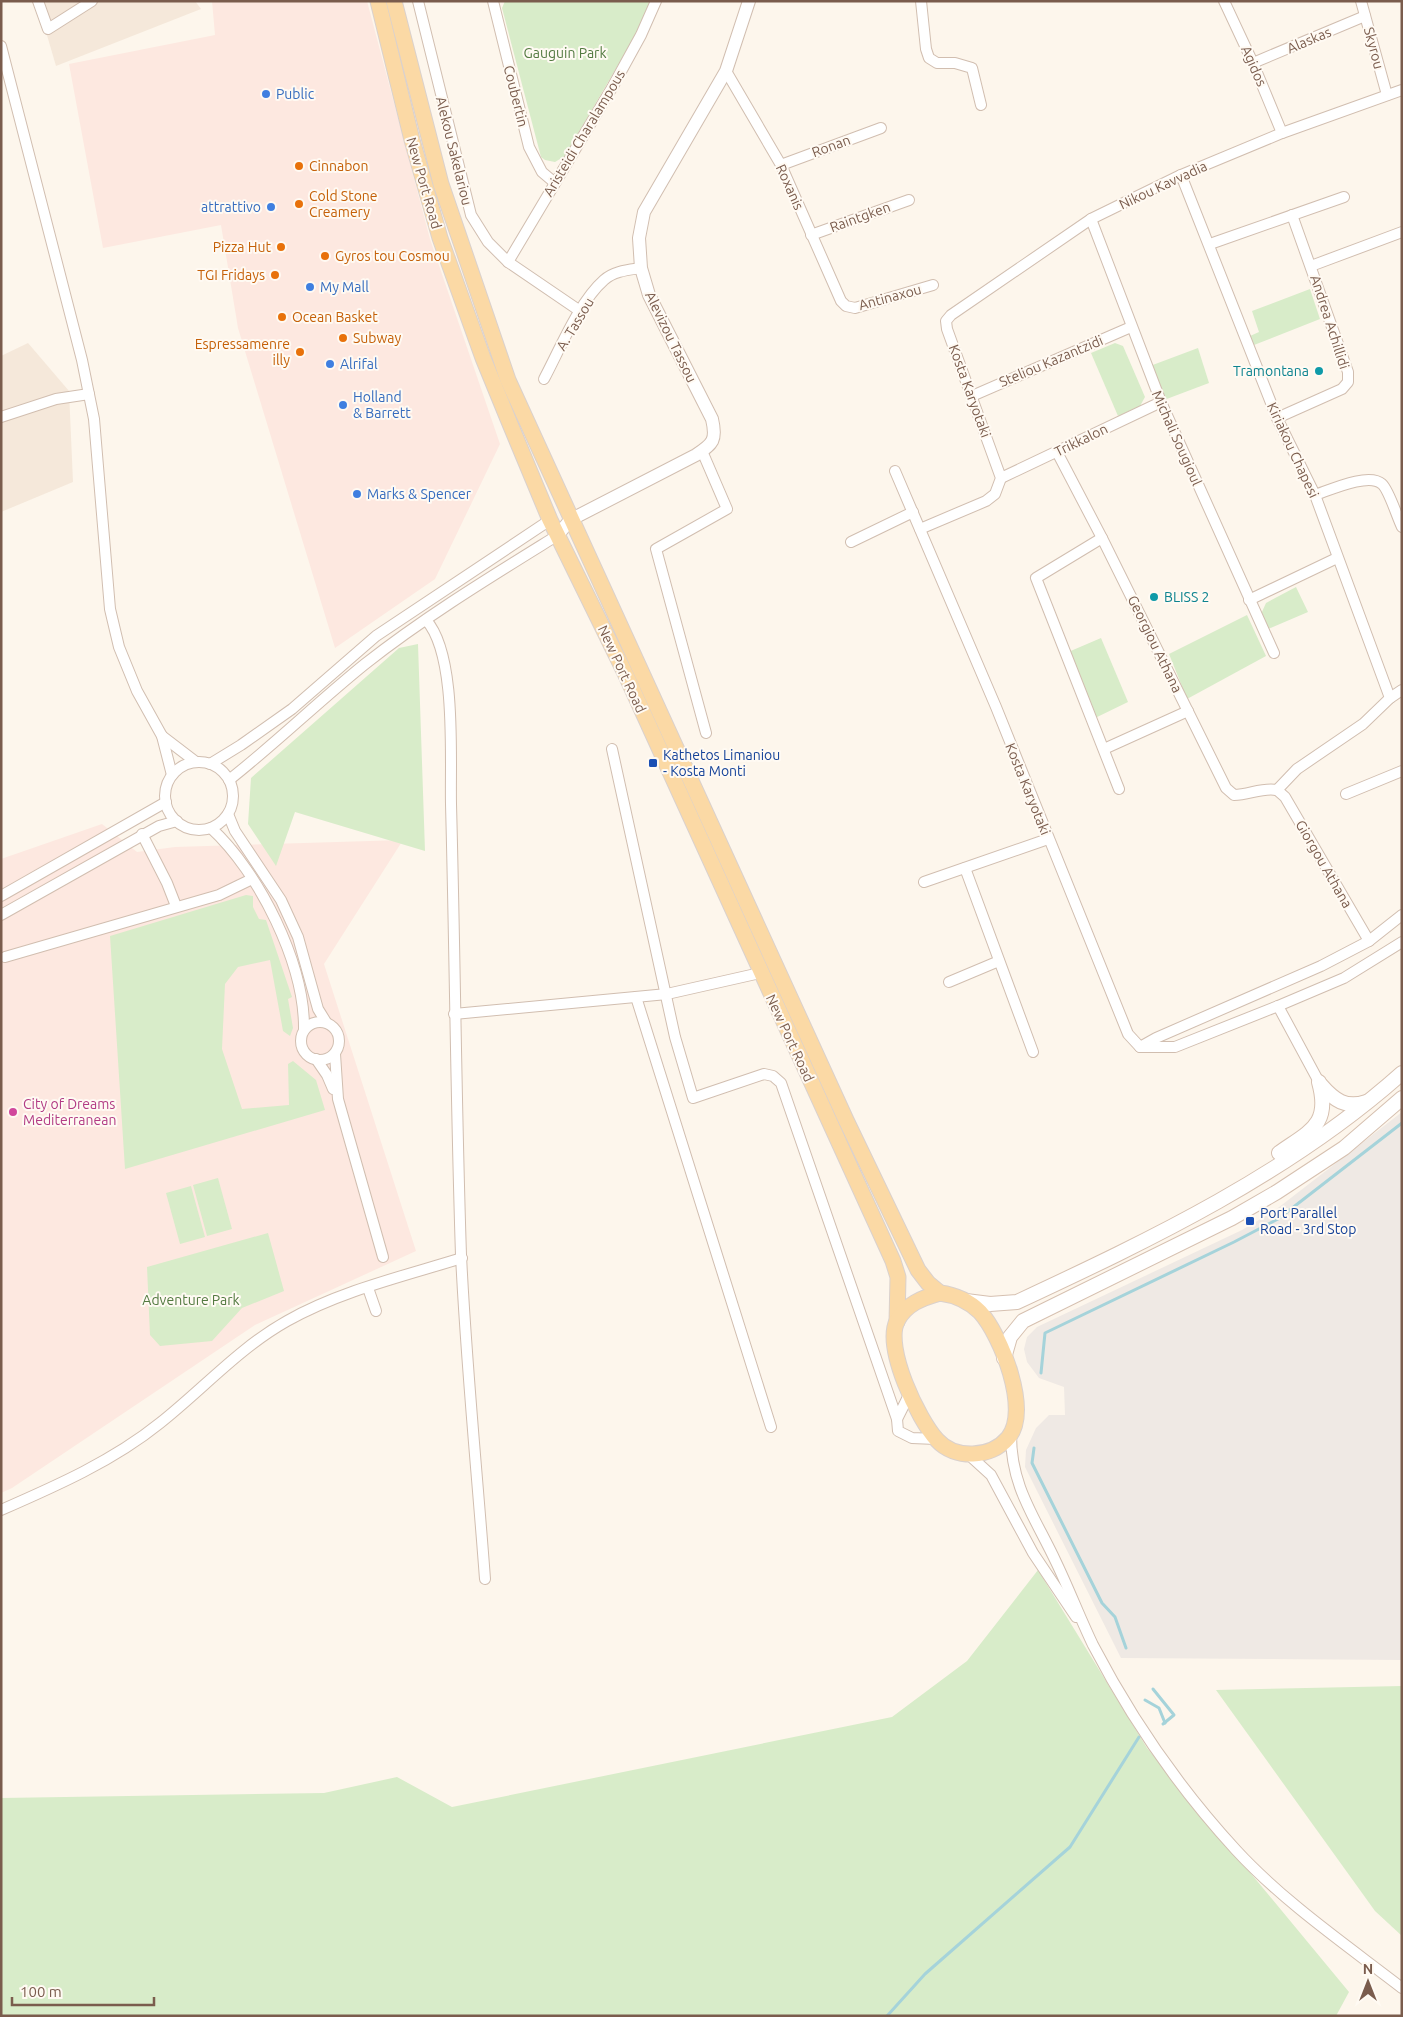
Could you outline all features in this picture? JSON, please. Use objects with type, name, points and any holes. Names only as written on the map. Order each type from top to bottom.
[{"type":"main road","name":"New Port Road","points":[[378,1],[412,140],[440,238],[483,358],[550,520],[625,673],[760,973],[893,1261],[898,1277],[897,1322]]},
{"type":"main road","name":"New Port Road","points":[[394,1],[423,121],[461,246],[508,380],[570,520],[846,1120],[918,1270],[940,1294]]},
{"type":"main road","points":[[966,1301],[980,1312],[988,1323],[1012,1378],[1018,1409],[1011,1435],[993,1450],[968,1454],[951,1450],[936,1439],[910,1393],[895,1348],[897,1322],[907,1308],[919,1300],[940,1294],[966,1301],[990,1304],[1017,1302],[1209,1208],[1312,1143],[1372,1100],[1402,1073]]},
{"type":"main road","points":[[1319,1082],[1331,1096],[1343,1104],[1359,1105],[1372,1100]]},
{"type":"main road","points":[[1209,1208],[1250,1174],[1310,1131],[1322,1118],[1323,1096],[1319,1082]]},
{"type":"main road","points":[[1004,1358],[1010,1337],[1016,1327],[1023,1321],[1232,1218],[1277,1192],[1344,1148],[1402,1098]]},
{"type":"street","points":[[38,1],[48,29],[92,1]]},
{"type":"street","name":"Alekou Sakelariou","points":[[418,1],[470,215],[488,242],[508,262],[580,310]]},
{"type":"street","name":"Coubertin","points":[[493,1],[529,147],[542,172],[554,183]]},
{"type":"street","name":"Aristeidi Charalampous","points":[[508,262],[641,35],[656,1]]},
{"type":"street","name":"Alevizou Tassou","points":[[570,520],[702,452],[711,444],[716,433],[712,419],[649,295],[640,268],[639,238],[644,212],[726,71],[749,1]]},
{"type":"street","points":[[921,1],[926,49],[929,58],[937,63],[955,63],[972,68],[981,105]]},
{"type":"street","name":"Agidos","points":[[1224,1],[1282,132]]},
{"type":"street","name":"Skyrou","points":[[1361,1],[1387,95]]},
{"type":"street","name":"Alaskas","points":[[1253,63],[1365,16]]},
{"type":"street","points":[[1,46],[94,419],[110,610],[119,647],[137,691],[162,736],[172,775]]},
{"type":"street","name":"Roxanis","points":[[726,71],[781,165],[841,301],[846,306]]},
{"type":"street","name":"Nikou Kavvadia","points":[[946,321],[951,315],[1091,219],[1181,175],[1282,132],[1402,90]]},
{"type":"street","name":"Ronan","points":[[781,165],[881,128]]},
{"type":"street","name":"Kiriakou Chapesi","points":[[1181,175],[1210,244],[1277,418],[1315,495],[1390,698]]},
{"type":"street","points":[[1210,244],[1344,197]]},
{"type":"street","name":"Raintgken","points":[[811,235],[909,200]]},
{"type":"street","name":"Andrea Achillidi","points":[[1277,418],[1342,389],[1348,382],[1348,372],[1292,215]]},
{"type":"street","name":"Michali Sougioul","points":[[1091,219],[1161,402],[1274,653]]},
{"type":"street","points":[[1311,266],[1402,232]]},
{"type":"street","name":"A. Tassou","points":[[544,379],[580,310],[604,279],[618,272],[640,268]]},
{"type":"street","name":"Antinaxou","points":[[846,306],[855,308],[933,285]]},
{"type":"street","name":"Kosta Karyotaki","points":[[946,321],[947,329],[1001,478]]},
{"type":"street","name":"Steliou Kazantzidi","points":[[972,396],[1131,326]]},
{"type":"street","points":[[1,417],[56,399],[89,394]]},
{"type":"street","name":"Trikkalon","points":[[1001,478],[1161,402]]},
{"type":"street","points":[[702,452],[727,509],[656,548],[706,733]]},
{"type":"street","name":"Georgiou Athana","points":[[1057,452],[1102,538],[1226,788],[1234,795],[1245,795],[1267,788],[1277,790]]},
{"type":"street","name":"Kosta Karyotaki","points":[[895,471],[996,708],[1128,1034],[1140,1047]]},
{"type":"street","points":[[920,529],[986,502],[995,494],[1001,478]]},
{"type":"street","points":[[1315,495],[1366,479],[1376,480],[1383,485],[1402,527]]},
{"type":"street","points":[[852,542],[912,512]]},
{"type":"street","points":[[210,764],[292,709],[376,636],[550,520],[570,520]]},
{"type":"street","points":[[229,780],[364,665],[426,620],[558,535],[570,520]]},
{"type":"street","points":[[1102,538],[1036,578],[1119,789]]},
{"type":"street","points":[[1249,600],[1337,558]]},
{"type":"street","points":[[426,620],[432,626],[441,649],[449,703],[454,1014],[462,1258],[486,1579]]},
{"type":"street","points":[[1277,790],[1297,769],[1364,724],[1390,698],[1402,690]]},
{"type":"street","points":[[1104,749],[1188,711]]},
{"type":"street","points":[[162,736],[196,762]]},
{"type":"street","points":[[612,749],[675,1037],[693,1098],[764,1074],[773,1076],[781,1083],[897,1419],[898,1431],[912,1438],[936,1439]]},
{"type":"street","points":[[196,762],[210,764],[222,770],[229,780],[233,795],[228,814],[211,828],[189,828],[177,821],[166,802],[166,788],[172,775],[183,766],[196,762]]},
{"type":"street","points":[[1346,794],[1402,771]]},
{"type":"street","name":"Giorgou Athana","points":[[1277,790],[1285,797],[1369,941]]},
{"type":"street","points":[[1,896],[166,802]]},
{"type":"street","points":[[228,814],[235,831],[281,900],[298,937],[318,1009],[326,1022],[334,1027],[339,1035],[339,1045],[335,1054],[338,1099]]},
{"type":"street","points":[[1,915],[142,834],[159,826],[177,821]]},
{"type":"street","points":[[211,828],[221,837],[270,907],[288,951],[304,1012],[304,1030],[301,1040],[303,1049],[316,1060],[327,1075],[338,1099],[383,1257]]},
{"type":"street","points":[[142,834],[167,883],[176,906]]},
{"type":"street","points":[[924,882],[1048,839]]},
{"type":"street","points":[[965,868],[1033,1052]]},
{"type":"street","points":[[5,957],[219,895],[235,889],[252,879]]},
{"type":"street","points":[[1140,1047],[1156,1038],[1282,985],[1369,941],[1402,915]]},
{"type":"street","points":[[1140,1047],[1175,1047],[1278,1006],[1344,978],[1402,942]]},
{"type":"street","points":[[949,982],[1000,961]]},
{"type":"street","points":[[454,1014],[667,994],[760,973]]},
{"type":"street","points":[[636,997],[771,1427]]},
{"type":"street","points":[[1278,1006],[1319,1082]]},
{"type":"street","points":[[304,1030],[312,1023],[326,1022]]},
{"type":"street","points":[[316,1060],[326,1059],[335,1054]]},
{"type":"street","points":[[1,1510],[68,1480],[133,1444],[160,1424],[232,1360],[288,1321],[325,1303],[462,1258]]},
{"type":"street","points":[[368,1288],[376,1311]]},
{"type":"street","points":[[897,1419],[910,1393]]},
{"type":"street","points":[[1011,1435],[1012,1462],[1019,1488],[1056,1561],[1093,1643]]},
{"type":"street","points":[[968,1454],[991,1475],[1034,1554],[1093,1643],[1138,1721],[1180,1781],[1236,1850],[1286,1897],[1402,1988]]},
{"type":"shaded area","points":[[37,1],[195,1],[201,9],[56,66]]},
{"type":"shaded area","points":[[212,1],[367,1],[430,239],[500,444],[435,579],[335,648],[238,328],[221,225],[103,248],[69,64],[215,35]]},
{"type":"shaded area","points":[[28,343],[69,391],[73,482],[1,512],[1,356]]},
{"type":"shaded area","name":"City of Dreams Mediterranean","points":[[102,824],[137,852],[175,847],[403,840],[324,964],[416,1251],[255,1325],[12,1488],[1,1493],[1,859]]},
{"type":"shaded area","points":[[1402,1112],[1402,1660],[1121,1658],[1025,1467],[1026,1450],[1036,1428],[1049,1415],[1065,1415],[1064,1387],[1039,1378],[1027,1362],[1024,1349],[1027,1337],[1037,1327],[1242,1230],[1274,1211]]},
{"type":"green space","name":"Gauguin Park","points":[[505,1],[652,1],[639,29],[565,156],[555,162],[541,157],[502,8]]},
{"type":"green space","points":[[1310,289],[1320,319],[1254,345],[1250,336],[1259,332],[1252,311]]},
{"type":"green space","points":[[1115,343],[1123,346],[1145,397],[1140,406],[1118,416],[1091,353]]},
{"type":"green space","points":[[1198,348],[1209,383],[1164,400],[1150,366]]},
{"type":"green space","points":[[1296,587],[1308,612],[1268,629],[1261,614],[1266,603]]},
{"type":"green space","points":[[1247,615],[1266,656],[1187,699],[1169,654]]},
{"type":"green space","points":[[1101,638],[1128,702],[1093,719],[1066,653]]},
{"type":"green space","points":[[418,644],[425,851],[295,812],[276,866],[248,824],[251,778],[399,648]]},
{"type":"green space","points":[[246,895],[253,896],[253,907],[259,919],[266,920],[292,997],[288,999],[293,1028],[290,1036],[283,1031],[270,960],[238,967],[225,984],[222,1049],[242,1109],[289,1105],[288,1064],[293,1061],[316,1080],[325,1110],[125,1169],[110,936]]},
{"type":"green space","points":[[218,1178],[232,1229],[207,1236],[193,1185]]},
{"type":"green space","points":[[191,1186],[205,1237],[180,1244],[166,1193]]},
{"type":"green space","name":"Adventure Park","points":[[268,1233],[284,1291],[242,1308],[212,1341],[160,1346],[150,1335],[147,1267]]},
{"type":"green space","points":[[1038,1570],[1147,1748],[1349,1992],[1336,2016],[1,2016],[1,1798],[324,1793],[397,1777],[452,1807],[892,1717],[967,1661]]},
{"type":"green space","points":[[1402,1686],[1402,1936],[1375,1911],[1216,1690]]},
{"type":"waterway","points":[[1041,1373],[1045,1333],[1278,1219],[1402,1123]]},
{"type":"waterway","points":[[1034,1448],[1032,1463],[1102,1603],[1115,1617],[1126,1648]]},
{"type":"waterway","points":[[1153,1689],[1174,1715],[1163,1724]]},
{"type":"waterway","points":[[1145,1700],[1159,1708],[1165,1723]]},
{"type":"waterway","points":[[887,2016],[925,1974],[1070,1847],[1139,1737]]},
{"type":"place","name":"Public","points":[[266,94]]},
{"type":"place","name":"Cinnabon","points":[[299,166]]},
{"type":"place","name":"Cold Stone Creamery","points":[[299,204]]},
{"type":"place","name":"attrattivo","points":[[271,207]]},
{"type":"place","name":"Pizza Hut","points":[[281,247]]},
{"type":"place","name":"Gyros tou Cosmou","points":[[325,256]]},
{"type":"place","name":"TGI Fridays","points":[[275,275]]},
{"type":"place","name":"My Mall","points":[[310,287]]},
{"type":"place","name":"Ocean Basket","points":[[282,317]]},
{"type":"place","name":"Subway","points":[[343,338]]},
{"type":"place","name":"Espressamenre illy","points":[[300,352]]},
{"type":"place","name":"Alrifal","points":[[330,364]]},
{"type":"place","name":"Tramontana","points":[[1319,371]]},
{"type":"place","name":"Holland & Barrett","points":[[343,405]]},
{"type":"place","name":"Marks & Spencer","points":[[357,494]]},
{"type":"place","name":"BLISS 2","points":[[1154,597]]},
{"type":"place","name":"Kathetos Limaniou - Kosta Monti","points":[[653,763]]},
{"type":"place","name":"City of Dreams Mediterranean","points":[[13,1112]]},
{"type":"place","name":"Port Parallel Road - 3rd Stop","points":[[1250,1221]]}]
